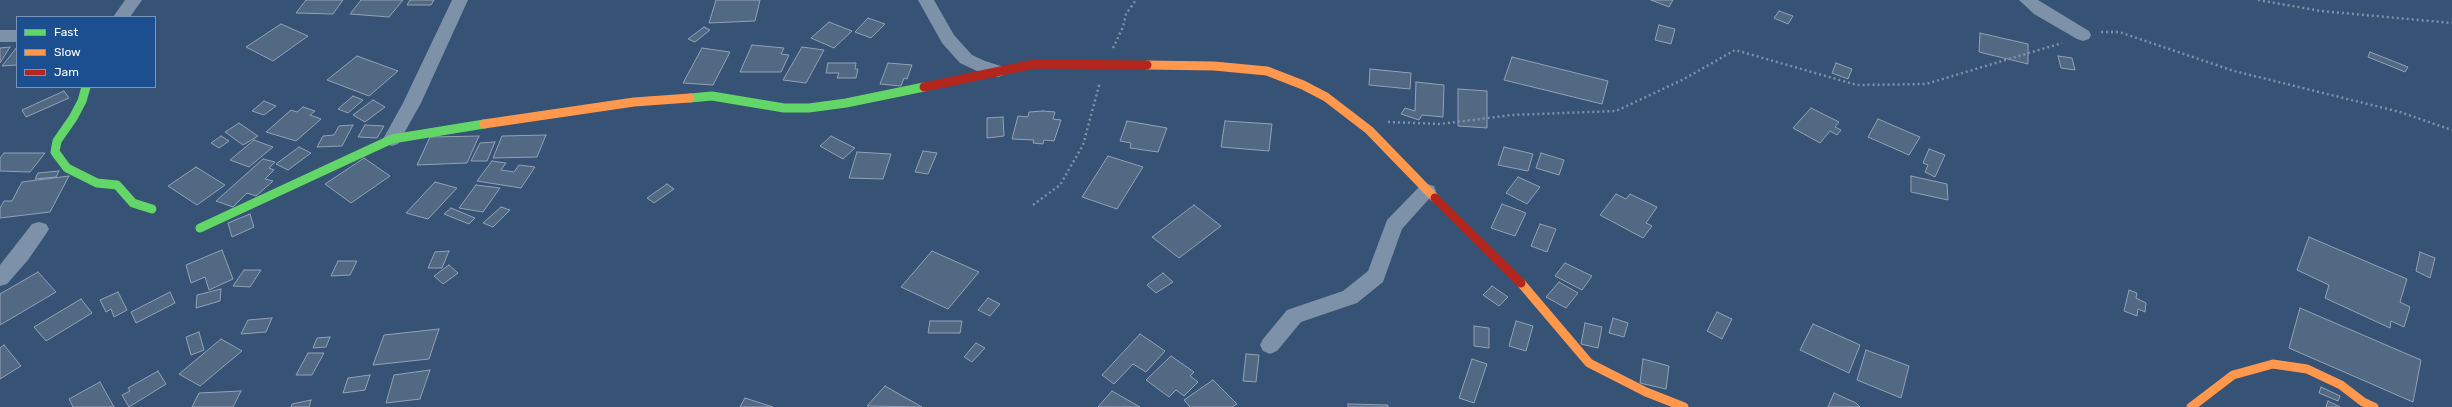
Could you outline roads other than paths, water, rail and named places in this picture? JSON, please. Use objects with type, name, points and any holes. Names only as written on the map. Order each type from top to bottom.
[{"type":"street","points":[[122,16],[134,0]]},
{"type":"street","points":[[392,139],[412,103],[460,0]]},
{"type":"street","points":[[926,0],[948,39],[966,58],[979,66],[998,71]]},
{"type":"street","points":[[2027,0],[2083,35]]},
{"type":"street","points":[[0,36],[16,36]]},
{"type":"street","points":[[200,228],[392,139],[634,102],[712,96],[784,108],[809,108],[846,104],[1034,64],[1105,63],[1214,66],[1267,71],[1303,85],[1326,98],[1369,130],[1426,191],[1535,297],[1589,363],[1646,392],[1684,407]]},
{"type":"street","points":[[86,88],[82,101],[73,118],[57,141],[55,152],[67,168],[97,183],[117,185],[133,203],[152,209]]},
{"type":"street","points":[[1270,345],[1294,316],[1350,296],[1376,276],[1394,225],[1426,191]]},
{"type":"street","points":[[0,278],[21,255],[39,229]]},
{"type":"street","points":[[2191,407],[2233,375],[2273,364],[2307,369],[2341,385],[2363,402],[2374,407]]}]
